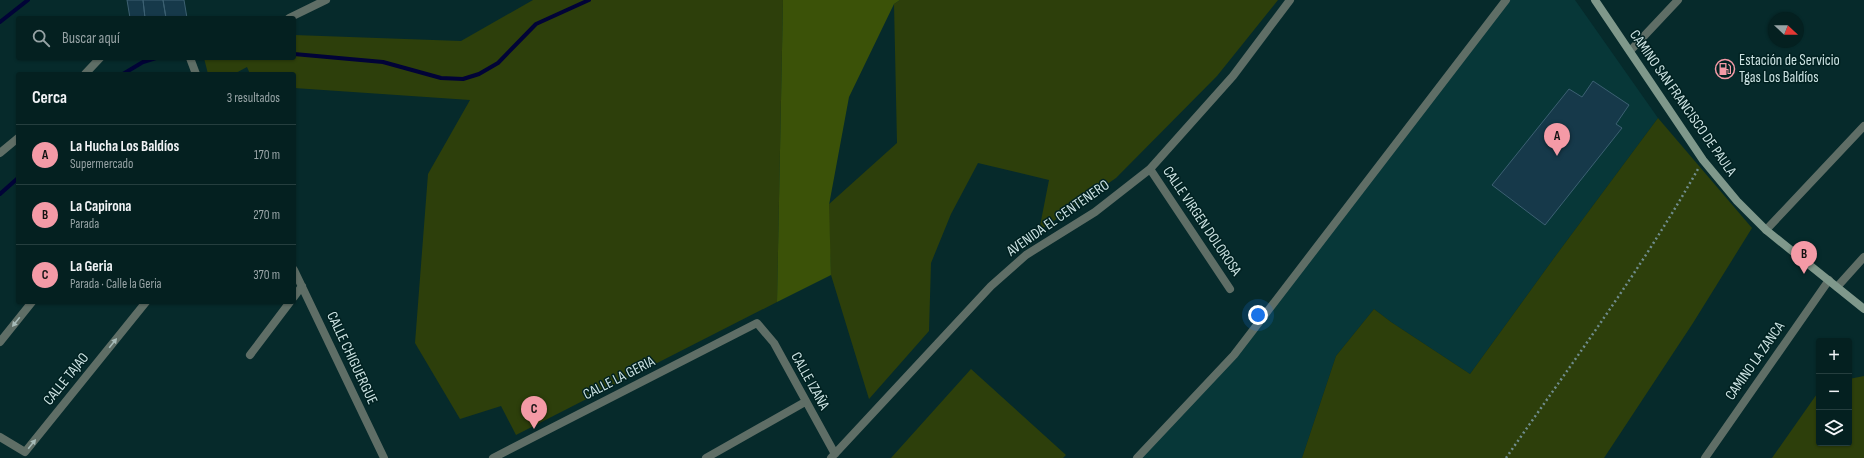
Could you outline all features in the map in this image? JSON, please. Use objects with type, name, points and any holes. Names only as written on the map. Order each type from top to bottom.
[{"type":"main road","name":"CAMINO SAN FRANCISCO DE PAULA","points":[[1595,0],[1703,160],[1737,201],[1766,230],[1864,309]]},
{"type":"street","points":[[293,16],[326,0]]},
{"type":"street","name":"AVENIDA EL CENTENERO","points":[[833,456],[991,286],[1026,255],[1095,212],[1150,169],[1233,76],[1290,0]]},
{"type":"street","points":[[1137,458],[1234,355],[1506,0]]},
{"type":"street","points":[[1630,51],[1678,0]]},
{"type":"street","points":[[87,72],[98,60]]},
{"type":"street","points":[[191,60],[195,72]]},
{"type":"street","points":[[1766,230],[1864,126]]},
{"type":"street","points":[[0,153],[16,140]]},
{"type":"street","name":"CALLE VIRGEN DOLOROSA","points":[[1150,169],[1230,289]]},
{"type":"street","points":[[1837,287],[1864,257]]},
{"type":"street","name":"CALLE CHIGUERGUE","points":[[296,274],[384,458]]},
{"type":"street","name":"CAMINO LA ZANCA","points":[[1705,458],[1828,280]]},
{"type":"street","points":[[296,294],[302,286]]},
{"type":"street","points":[[0,342],[30,304]]},
{"type":"street","name":"CALLE TAJAO","points":[[0,437],[25,452],[144,304]]},
{"type":"street","points":[[250,355],[288,304]]},
{"type":"street","name":"CALLE IZAÑA","points":[[757,323],[774,343],[833,456]]},
{"type":"street","name":"CALLE LA GERIA","points":[[493,458],[757,323]]},
{"type":"street","points":[[706,458],[805,402]]},
{"type":"path","points":[[1506,458],[1608,313],[1681,199],[1703,160]]},
{"type":"shaded area","points":[[1506,0],[1575,0],[1658,118],[1470,374],[1391,322],[1374,309],[1336,356],[1302,458],[1137,458],[1234,355]]},
{"type":"green space","points":[[533,0],[783,0],[777,302],[516,435],[501,406],[460,419],[415,343],[428,174],[470,100],[296,88],[296,72],[249,72],[247,67],[238,72],[208,72],[204,60],[296,60],[296,35],[461,41]]},
{"type":"green space","points":[[783,0],[900,0],[894,4],[849,97],[829,205],[831,275],[777,302]]},
{"type":"green space","points":[[900,0],[1278,0],[1217,76],[1116,178],[1039,231],[1049,180],[978,163],[951,214],[931,263],[929,331],[869,399],[831,275],[828,205],[897,143],[894,4]]},
{"type":"green space","points":[[1658,118],[1752,228],[1693,323],[1604,458],[1302,458],[1336,356],[1374,309],[1391,322],[1470,374]]},
{"type":"green space","points":[[971,369],[1066,455],[1063,458],[891,458]]},
{"type":"green space","points":[[1864,376],[1864,458],[1772,458],[1816,395],[1816,446],[1852,446],[1852,378]]},
{"type":"building","points":[[127,0],[143,0],[145,16],[130,16]]},
{"type":"building","points":[[143,0],[163,0],[166,16],[145,16]]},
{"type":"building","points":[[163,0],[184,0],[187,16],[166,16]]},
{"type":"building","points":[[1593,81],[1629,105],[1616,124],[1622,128],[1545,225],[1492,185],[1569,89],[1582,97]]},
{"type":"waterway","points":[[0,22],[28,0]]},
{"type":"waterway","points":[[296,54],[383,62],[441,78],[463,79],[479,74],[498,63],[536,24],[589,0]]},
{"type":"waterway","points":[[126,72],[143,62],[150,60]]},
{"type":"waterway","points":[[0,194],[16,180]]},
{"type":"place","name":"Estación de Servicio Tgas Los Baldíos","points":[[1725,69]]},
{"type":"place","name":"La Hucha Los Baldíos","points":[[1557,156]]},
{"type":"place","name":"La Capirona","points":[[1804,274]]},
{"type":"place","name":"La Geria","points":[[534,429]]}]
